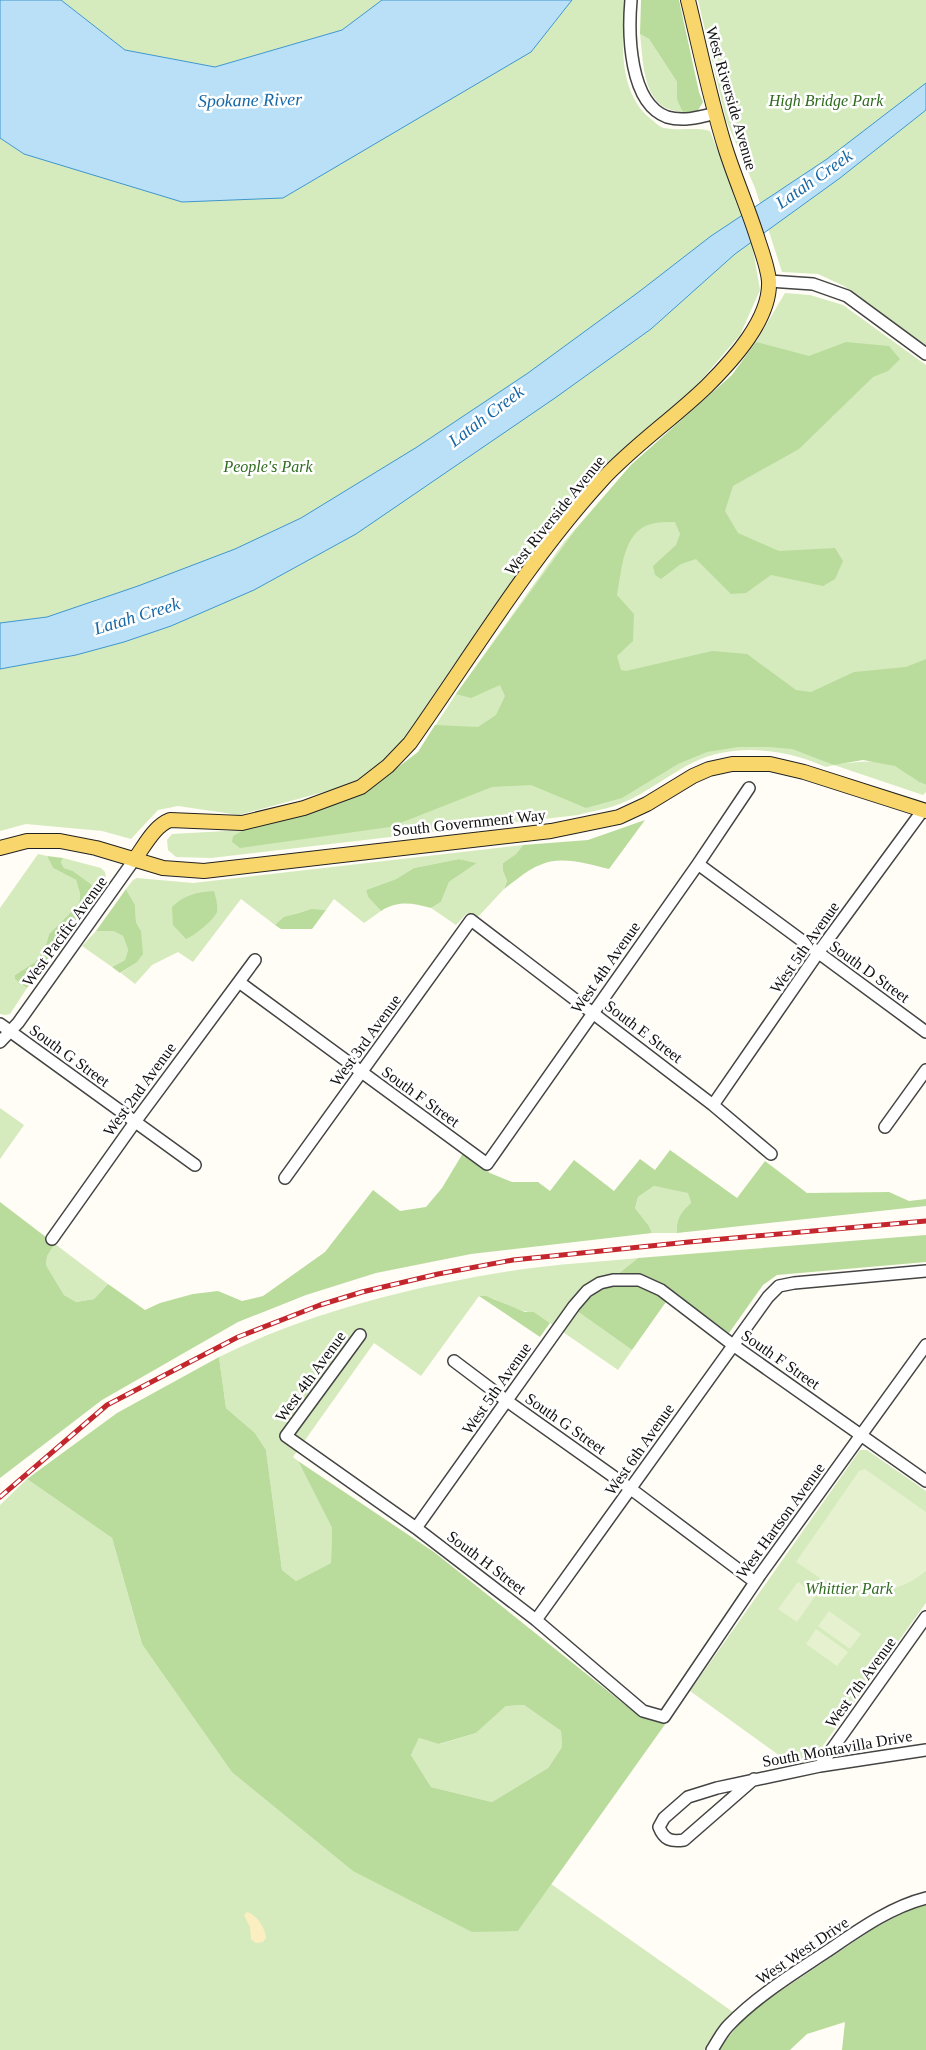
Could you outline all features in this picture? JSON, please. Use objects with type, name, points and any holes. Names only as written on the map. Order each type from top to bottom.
[{"type":"main road","name":"West Riverside Avenue","points":[[134,860],[157,828],[164,822],[170,820],[242,823],[272,817],[304,808],[361,787],[388,766],[410,743],[527,575],[600,482],[634,448],[704,389],[736,356],[762,312],[768,297],[769,281],[764,258],[728,156],[688,0]]},
{"type":"main road","name":"South Government Way","points":[[0,848],[27,840],[60,841],[96,848],[163,868],[204,871],[551,831],[619,817],[647,804],[679,783],[709,769],[752,763],[770,764],[804,772],[924,811]]},
{"type":"street","points":[[631,0],[631,42],[637,81],[648,104],[669,117],[690,120],[716,113]]},
{"type":"street","points":[[769,281],[813,284],[847,296],[926,354]]},
{"type":"street","name":"West 4th Avenue","points":[[487,1164],[698,864],[749,788]]},
{"type":"street","name":"West 5th Avenue","points":[[713,1105],[818,953],[924,811]]},
{"type":"street","name":"West Pacific Avenue","points":[[0,1042],[18,1023],[134,860]]},
{"type":"street","name":"South D Street","points":[[698,864],[926,1032]]},
{"type":"street","name":"South E Street","points":[[471,920],[713,1105],[771,1154]]},
{"type":"street","name":"West 3rd Avenue","points":[[285,1178],[471,920]]},
{"type":"street","name":"West 2nd Avenue","points":[[52,1239],[135,1122],[255,960]]},
{"type":"street","name":"South F Street","points":[[239,982],[487,1164]]},
{"type":"street","name":"South G Street","points":[[0,1024],[195,1165]]},
{"type":"street","points":[[886,1127],[926,1070]]},
{"type":"street","name":"West 6th Avenue","points":[[536,1620],[733,1345],[768,1297],[779,1286],[926,1271]]},
{"type":"street","name":"West 5th Avenue","points":[[416,1528],[574,1306],[587,1291],[600,1283],[613,1280]]},
{"type":"street","name":"South F Street","points":[[613,1280],[639,1280],[661,1290],[733,1345],[926,1481]]},
{"type":"street","name":"West 4th Avenue","points":[[286,1436],[360,1335]]},
{"type":"street","name":"West Hartson Avenue","points":[[664,1717],[755,1582],[926,1344]]},
{"type":"street","name":"South G Street","points":[[454,1361],[507,1401],[631,1488],[755,1582]]},
{"type":"street","name":"South H Street","points":[[286,1436],[416,1528],[536,1620],[643,1711],[664,1717]]},
{"type":"street","name":"West 7th Avenue","points":[[820,1766],[926,1617]]},
{"type":"street","name":"South Montavilla Drive","points":[[754,1779],[684,1840],[674,1842],[662,1834],[660,1827],[664,1818],[688,1797],[754,1779],[820,1766],[926,1750]]},
{"type":"street","name":"West West Drive","points":[[712,2050],[728,2026],[760,1998],[803,1967],[909,1902],[926,1898]]},
{"type":"green space","points":[[61,0],[382,0],[342,30],[215,67],[125,50]]},
{"type":"green space","name":"People's Park","points":[[572,0],[625,0],[623,31],[624,64],[632,94],[640,108],[662,127],[710,131],[751,238],[760,290],[740,335],[697,385],[614,458],[519,575],[403,742],[360,782],[239,815],[178,806],[158,810],[131,839],[102,831],[26,824],[0,831],[0,138],[24,154],[531,52]]},
{"type":"green space","points":[[641,0],[679,0],[699,92],[703,102],[697,112],[683,113],[677,100],[677,82],[649,39],[640,34]]},
{"type":"green space","name":"High Bridge Park","points":[[698,0],[926,0],[926,345],[844,286],[818,274],[782,272],[755,188],[726,120]]},
{"type":"green space","points":[[640,34],[649,39],[677,82],[677,100],[683,113],[664,107],[651,93],[643,64]]},
{"type":"green space","points":[[785,293],[810,295],[843,305],[926,365],[926,724],[837,764],[881,762],[895,766],[926,785],[926,792],[923,795],[834,765],[826,767],[777,752],[742,750],[708,756],[683,768],[631,799],[612,807],[578,815],[211,858],[176,857],[168,850],[167,840],[172,834],[244,830],[307,815],[366,792],[418,752],[456,694],[564,542],[631,465],[732,375],[756,342]]},
{"type":"green space","points":[[756,342],[809,356],[846,342],[889,346],[900,359],[888,371],[873,377],[799,449],[733,486],[725,511],[738,533],[779,551],[835,548],[843,561],[835,579],[823,586],[771,575],[746,593],[731,594],[696,559],[681,564],[661,579],[655,575],[653,566],[676,545],[680,534],[675,522],[654,523],[641,528],[634,535],[625,554],[617,595],[634,614],[633,641],[617,656],[621,670],[626,671],[712,651],[747,654],[796,690],[811,692],[854,672],[906,667],[926,659],[926,785],[895,766],[863,760],[834,765],[792,749],[738,747],[707,752],[678,764],[622,798],[586,808],[531,785],[492,787],[390,827],[240,848],[232,842],[233,836],[244,830],[307,815],[366,792],[418,752],[435,725],[478,727],[496,715],[505,696],[500,685],[471,698],[456,694],[576,529],[631,465],[732,375]]},
{"type":"green space","points":[[645,820],[609,869],[574,861],[548,862],[530,870],[504,889],[507,881],[503,871],[503,863],[516,854],[523,845],[588,840]]},
{"type":"green space","points":[[523,845],[516,854],[503,863],[503,871],[507,881],[504,889],[476,919],[467,913],[456,925],[431,908],[441,902],[449,882],[477,863],[459,859],[414,868],[396,879],[366,890],[368,897],[381,911],[364,923],[334,899],[326,910],[312,910],[299,913],[286,917],[275,925],[241,899],[193,962],[178,952],[152,965],[135,984],[121,973],[136,963],[141,931],[136,922],[135,905],[126,889],[137,878],[193,883]]},
{"type":"green space","points":[[38,854],[47,856],[53,868],[76,880],[80,894],[79,904],[49,934],[45,948],[35,962],[15,975],[16,979],[27,988],[10,1014],[0,1014],[0,908]]},
{"type":"green space","points":[[47,856],[63,858],[61,862],[64,868],[73,871],[95,887],[97,891],[27,988],[15,979],[15,975],[35,962],[45,948],[49,934],[79,904],[80,894],[76,880],[53,868]]},
{"type":"green space","points":[[63,858],[101,868],[105,872],[106,878],[97,891],[95,887],[73,871],[64,868],[61,862]]},
{"type":"green space","points":[[459,859],[477,863],[449,882],[441,902],[431,908],[399,904],[381,911],[368,897],[366,890],[396,879],[414,868]]},
{"type":"green space","points":[[126,889],[135,905],[136,922],[141,931],[143,954],[136,963],[120,973],[112,967],[125,960],[128,950],[123,936],[113,931],[96,931]]},
{"type":"green space","points":[[214,891],[217,912],[194,935],[186,939],[173,925],[172,907],[191,895]]},
{"type":"green space","points":[[312,909],[326,910],[312,929],[281,929],[275,925],[284,917]]},
{"type":"green space","points":[[96,931],[113,931],[123,936],[128,950],[125,960],[112,967],[82,946]]},
{"type":"green space","points":[[0,1108],[24,1125],[0,1159]]},
{"type":"green space","points":[[670,1150],[737,1198],[765,1161],[807,1193],[889,1192],[909,1201],[926,1199],[926,1206],[677,1233],[677,1223],[680,1216],[691,1203],[688,1193],[654,1186],[638,1197],[635,1208],[652,1233],[471,1254],[376,1273],[306,1295],[238,1322],[102,1400],[0,1478],[0,1202],[55,1244],[47,1256],[46,1265],[64,1295],[76,1302],[94,1299],[108,1284],[145,1310],[160,1303],[193,1294],[218,1291],[242,1301],[263,1296],[325,1252],[373,1190],[400,1211],[426,1207],[442,1188],[463,1153],[490,1173],[512,1182],[538,1182],[550,1191],[574,1160],[614,1191],[640,1159],[655,1170]]},
{"type":"green space","points":[[654,1186],[688,1192],[691,1203],[680,1216],[677,1223],[677,1233],[652,1233],[635,1208],[638,1197]]},
{"type":"green space","points":[[926,1235],[926,1262],[777,1275],[763,1285],[729,1333],[673,1292],[632,1350],[577,1311],[589,1297],[638,1258]]},
{"type":"green space","points":[[55,1244],[108,1284],[94,1299],[76,1302],[64,1295],[46,1265],[47,1256]]},
{"type":"green space","points":[[638,1258],[589,1297],[577,1311],[632,1350],[618,1370],[534,1312],[520,1310],[493,1299],[479,1296],[421,1376],[374,1343],[293,1457],[298,1461],[332,1528],[331,1563],[296,1581],[282,1570],[266,1450],[255,1433],[226,1408],[219,1357],[290,1326],[327,1313],[402,1292],[517,1270]]},
{"type":"green space","points":[[479,1296],[486,1296],[525,1312],[534,1312],[550,1323],[540,1337]]},
{"type":"green space","points":[[219,1357],[226,1408],[255,1433],[266,1450],[282,1570],[296,1581],[331,1563],[332,1528],[298,1461],[434,1552],[634,1712],[666,1723],[518,1931],[472,1932],[353,1871],[232,1772],[142,1644],[112,1538],[27,1479],[117,1413]],"holes":[[[524,1705],[561,1731],[562,1747],[548,1768],[492,1802],[431,1787],[411,1755],[419,1738],[439,1744],[476,1733],[506,1706]]]},
{"type":"green space","name":"Whittier Park","points":[[860,1450],[867,1450],[926,1491],[926,1603],[814,1758],[810,1761],[791,1764],[690,1691]]},
{"type":"green space","points":[[865,1469],[926,1512],[926,1571],[906,1584],[883,1591],[858,1592],[835,1586],[796,1562],[859,1471]]},
{"type":"green space","points":[[27,1479],[112,1538],[142,1644],[518,1931],[551,1884],[733,2012],[704,2050],[0,2050],[0,1505]]},
{"type":"green space","points":[[798,1582],[816,1595],[797,1622],[778,1609]]},
{"type":"green space","points":[[829,1611],[861,1634],[850,1649],[818,1626]]},
{"type":"green space","points":[[816,1629],[848,1652],[837,1666],[806,1644]]},
{"type":"green space","points":[[524,1705],[561,1731],[562,1747],[548,1768],[492,1802],[431,1787],[411,1755],[419,1738],[440,1744],[476,1733],[506,1706]]},
{"type":"green space","points":[[926,1903],[926,2050],[842,2050],[845,2022],[807,2034],[790,2050],[718,2050],[748,2013],[873,1929],[910,1909]]},
{"type":"sand","points":[[247,1912],[254,1916],[262,1926],[266,1934],[263,1942],[256,1943],[251,1939],[250,1927],[244,1915]]},
{"type":"water","name":"Spokane River","points":[[0,0],[61,0],[125,50],[215,67],[342,30],[382,0],[572,0],[531,52],[283,198],[182,202],[24,154],[0,138]]},
{"type":"water","name":"Latah Creek","points":[[926,83],[926,110],[840,178],[735,254],[651,329],[555,398],[356,534],[254,590],[171,626],[124,642],[76,655],[0,669],[0,623],[47,617],[138,586],[235,549],[301,518],[417,447],[528,373],[711,236],[827,159]]},
{"type":"railway","points":[[0,1497],[107,1405],[238,1337],[320,1305],[362,1292],[438,1274],[513,1260],[926,1221]]}]
